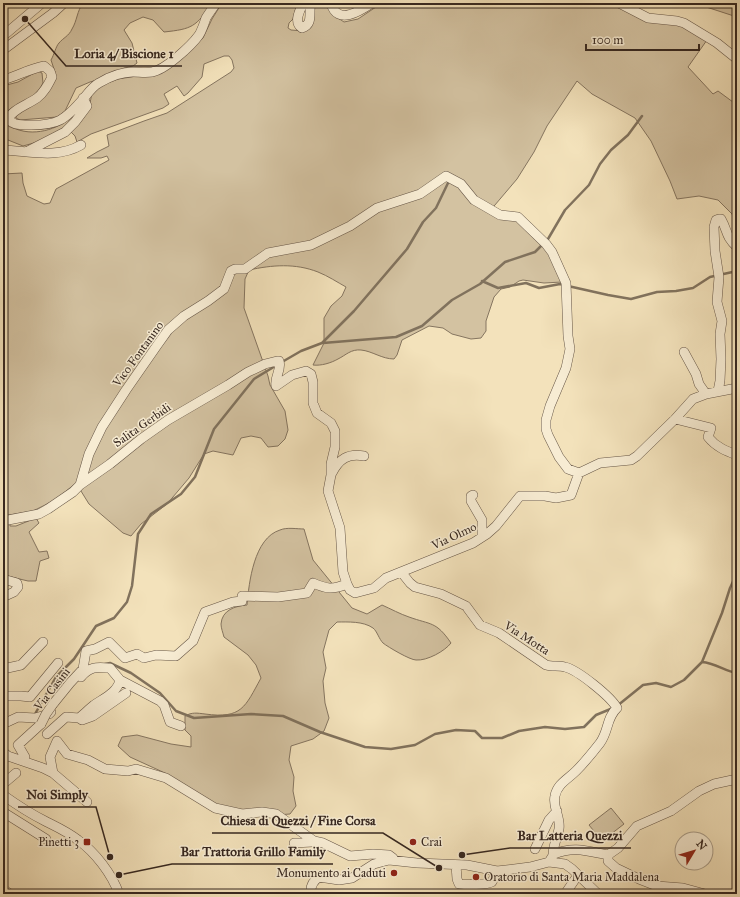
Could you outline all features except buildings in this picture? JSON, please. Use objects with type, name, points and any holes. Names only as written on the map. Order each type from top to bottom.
[{"type":"street","points":[[3,36],[42,3]]},
{"type":"street","points":[[3,50],[53,13],[64,3]]},
{"type":"street","points":[[3,80],[18,76],[33,68],[44,66],[50,71],[52,77],[44,91],[38,98],[16,110],[10,115],[8,120],[12,124],[16,125],[38,126],[57,122],[66,117],[97,83],[118,75],[132,72],[151,72],[163,67],[184,50],[199,34],[216,3]]},
{"type":"street","points":[[303,3],[297,22],[302,28],[309,22],[311,3]]},
{"type":"street","points":[[331,3],[335,11],[348,16],[364,9],[372,3]]},
{"type":"street","points":[[619,3],[648,18],[684,23],[737,59]]},
{"type":"street","points":[[28,151],[29,149],[58,136],[71,127],[87,106],[83,98]]},
{"type":"street","points":[[3,150],[60,153],[71,151],[80,145]]},
{"type":"street","name":"Vico Fontanino","points":[[80,484],[89,454],[102,427],[158,344],[168,330],[184,316],[224,289],[230,271],[235,269],[245,269],[268,253],[311,245],[350,226],[376,208],[420,194],[446,176],[461,184],[474,200],[500,215],[518,217],[546,244],[552,252],[566,283],[568,336],[570,349],[566,368],[550,406],[546,420],[546,429],[559,457],[568,469],[579,474]]},
{"type":"street","points":[[718,392],[720,381],[720,334],[722,321],[717,302],[719,277],[715,256],[714,227],[716,220],[719,218],[721,219],[730,240],[737,247]]},
{"type":"street","points":[[684,352],[696,374],[699,384],[706,394]]},
{"type":"street","name":"Salita Gerbidi","points":[[3,521],[39,514],[59,502],[80,484],[168,420],[248,372],[275,361],[279,364],[275,383],[276,386],[292,375],[306,371],[311,374],[313,382],[313,403],[317,413],[331,423],[335,431],[335,448],[331,464],[331,475]]},
{"type":"street","points":[[579,474],[600,463],[631,460],[675,419],[693,399],[706,394],[737,388]]},
{"type":"street","points":[[675,419],[712,428],[708,437],[712,442],[723,450],[737,455]]},
{"type":"street","points":[[347,584],[342,565],[340,528],[328,491],[331,475],[336,464],[355,454],[364,456]]},
{"type":"street","name":"Via Olmo","points":[[347,584],[350,590],[355,593],[374,588],[386,578],[460,549],[482,537],[496,526],[520,496],[545,496],[556,498],[571,495],[579,474]]},
{"type":"street","points":[[473,495],[471,496],[471,500],[483,523],[482,537]]},
{"type":"street","name":"Via Motta","points":[[402,573],[415,587],[441,594],[466,606],[480,625],[499,633],[546,665],[565,666],[588,680],[616,707],[611,714],[605,735],[600,744],[558,787],[554,804],[559,819],[559,829],[551,859]]},
{"type":"street","points":[[3,580],[17,583],[18,587],[15,591],[3,597]]},
{"type":"street","name":"Via Casini","points":[[24,761],[24,757],[18,745],[41,724],[53,704],[83,669],[86,653],[88,651],[109,642],[125,658],[137,654],[144,658],[156,655],[176,656],[193,640],[205,612],[233,602],[242,602],[242,596],[278,597],[307,593],[313,583],[326,589],[342,587],[347,584]]},
{"type":"street","points":[[3,668],[21,665],[43,642]]},
{"type":"street","points":[[3,696],[30,697],[58,663]]},
{"type":"street","points":[[3,724],[18,717],[35,718],[49,714],[87,670],[101,667],[110,668],[120,680],[160,701],[164,705],[170,722],[181,726]]},
{"type":"street","points":[[79,718],[94,705],[112,694],[119,686],[120,680]]},
{"type":"street","points":[[47,734],[66,717],[79,718],[82,720],[93,716],[126,693]]},
{"type":"street","points":[[53,773],[50,757],[57,741],[67,754],[88,760],[105,769],[136,769],[166,778],[215,808],[242,814],[262,812],[276,814],[314,840],[350,856],[372,854],[389,855],[392,856],[395,861]]},
{"type":"street","points":[[3,752],[8,756],[53,773],[86,802]]},
{"type":"street","points":[[3,784],[16,773]]},
{"type":"street","points":[[311,894],[313,882],[319,877],[339,880],[352,878],[378,863],[389,860],[467,865],[497,871],[530,867],[551,859],[554,854],[561,851],[574,849],[608,855],[618,848],[637,826],[671,810],[699,791],[714,784],[737,779]]},
{"type":"street","points":[[3,795],[19,807],[80,840],[100,863],[116,893]]},
{"type":"street","points":[[535,849],[549,820],[557,811]]},
{"type":"street","points":[[4,813],[46,839]]},
{"type":"street","points":[[294,843],[312,842],[314,840]]},
{"type":"street","points":[[608,855],[608,861],[616,868],[639,879],[657,886],[683,888],[704,894]]},
{"type":"street","points":[[551,859],[565,864],[598,894]]},
{"type":"street","points":[[456,865],[459,884],[484,884],[492,882],[497,871]]},
{"type":"street","points":[[567,894],[578,875]]},
{"type":"street","points":[[470,894],[475,888],[472,884]]},
{"type":"street","points":[[3,889],[10,894]]},
{"type":"shaded area","points":[[83,3],[212,3],[197,22],[181,30],[164,32],[153,20],[143,17],[130,23],[124,30],[132,43],[137,63],[108,77],[76,88],[65,111],[57,117],[20,120],[16,118],[16,115],[26,108],[55,72],[51,60],[58,44],[71,31],[79,9]]},
{"type":"shaded area","points":[[222,3],[297,3],[293,19],[289,23],[288,28],[291,30],[304,31],[312,25],[315,3],[327,3],[332,14],[344,22],[358,19],[382,3],[613,3],[640,18],[683,26],[707,40],[688,67],[713,94],[718,91],[737,105],[737,231],[732,214],[718,200],[699,196],[677,199],[651,141],[635,118],[592,94],[577,81],[547,126],[534,152],[517,179],[489,212],[515,220],[550,254],[562,282],[544,283],[523,280],[510,287],[501,289],[494,297],[486,321],[486,331],[481,338],[471,339],[452,334],[443,328],[429,326],[402,340],[397,355],[394,359],[357,350],[351,351],[332,362],[323,365],[313,365],[324,343],[324,318],[331,306],[342,296],[346,287],[329,277],[301,267],[275,266],[249,270],[245,279],[244,308],[270,385],[285,411],[288,430],[285,439],[278,446],[268,447],[261,438],[251,436],[241,438],[233,455],[213,451],[204,454],[189,478],[167,504],[141,524],[131,536],[123,533],[89,504],[76,483],[55,500],[33,511],[3,516],[3,174],[22,173],[27,196],[44,204],[50,203],[56,189],[109,160],[107,156],[101,158],[87,158],[109,146],[107,135],[167,113],[231,72],[234,68],[232,60],[229,56],[224,56],[204,64],[202,77],[184,96],[177,86],[164,94],[169,104],[163,108],[91,134],[77,142],[75,136],[71,132],[86,115],[92,92],[102,85],[118,79],[163,72],[203,38]]},
{"type":"shaded area","points":[[694,3],[737,3],[737,17]]},
{"type":"shaded area","points":[[38,71],[42,73],[43,83],[39,90],[30,98],[3,115],[3,86],[18,82]]},
{"type":"shaded area","points":[[77,113],[73,122],[41,141],[23,146],[3,138],[3,121],[10,127],[32,132],[48,130],[56,127]]},
{"type":"shaded area","points":[[36,518],[39,523],[29,532],[39,552],[47,551],[49,558],[40,561],[36,581],[28,581],[3,575],[3,524],[10,522],[10,526],[16,526]]},
{"type":"shaded area","points":[[283,529],[304,529],[313,560],[352,608],[367,614],[382,605],[406,616],[437,627],[451,643],[435,655],[425,659],[416,660],[404,656],[383,643],[374,629],[365,624],[355,622],[337,622],[329,630],[323,652],[326,668],[323,681],[325,703],[329,718],[324,731],[313,739],[291,746],[289,760],[294,777],[293,791],[296,806],[290,814],[276,815],[253,810],[230,809],[212,805],[165,773],[130,757],[118,746],[122,737],[137,735],[171,744],[191,747],[191,736],[185,730],[185,716],[195,713],[227,715],[241,709],[251,697],[261,678],[256,665],[248,655],[224,637],[221,626],[222,619],[230,610],[238,606],[247,605],[251,573],[254,562],[264,542],[271,535]]},
{"type":"shaded area","points":[[611,808],[624,824],[602,841],[589,825]]},
{"type":"waterway","points":[[323,343],[396,337],[422,326],[452,300],[480,284],[505,262],[535,252],[548,239],[565,210],[589,185],[600,164],[611,150],[628,135],[642,116]]},
{"type":"waterway","points":[[282,362],[301,351],[322,343],[354,311],[407,249],[423,222],[436,208],[448,183]]},
{"type":"waterway","points":[[568,286],[631,299],[657,292],[693,288],[710,277],[737,271]]},
{"type":"waterway","points":[[482,281],[498,288],[526,283],[539,288],[560,284],[563,285]]},
{"type":"waterway","points":[[35,714],[56,677],[74,659],[96,626],[114,618],[127,602],[132,586],[138,534],[151,514],[181,494],[195,477],[214,429],[254,379],[277,365]]},
{"type":"waterway","points":[[702,662],[737,573]]},
{"type":"waterway","points":[[617,706],[643,685],[656,683],[671,687],[684,680],[702,662],[737,673]]},
{"type":"waterway","points":[[105,664],[110,663],[131,673],[160,693],[176,711],[194,718],[251,714],[283,716],[320,732],[365,747],[391,749],[415,745],[435,734],[456,730],[475,731],[482,738],[502,738],[519,731],[545,727],[565,729],[584,727],[596,715],[613,708]]},
{"type":"place","name":"Loria 4/ Biscione 1","points":[[25,19]]},
{"type":"place","name":"Pinetti 3","points":[[87,842]]},
{"type":"place","name":"Crai","points":[[413,842]]},
{"type":"place","name":"Bar Latteria Quezzi","points":[[462,855]]},
{"type":"place","name":"Noi Simply","points":[[110,857]]},
{"type":"place","name":"Chiesa di Quezzi / Fine Corsa","points":[[439,868]]},
{"type":"place","name":"Monumento ai Caduti","points":[[394,873]]},
{"type":"place","name":"Bar Trattoria Grillo Family","points":[[119,875]]},
{"type":"place","name":"Oratorio di Santa Maria Maddalena","points":[[476,877]]}]
